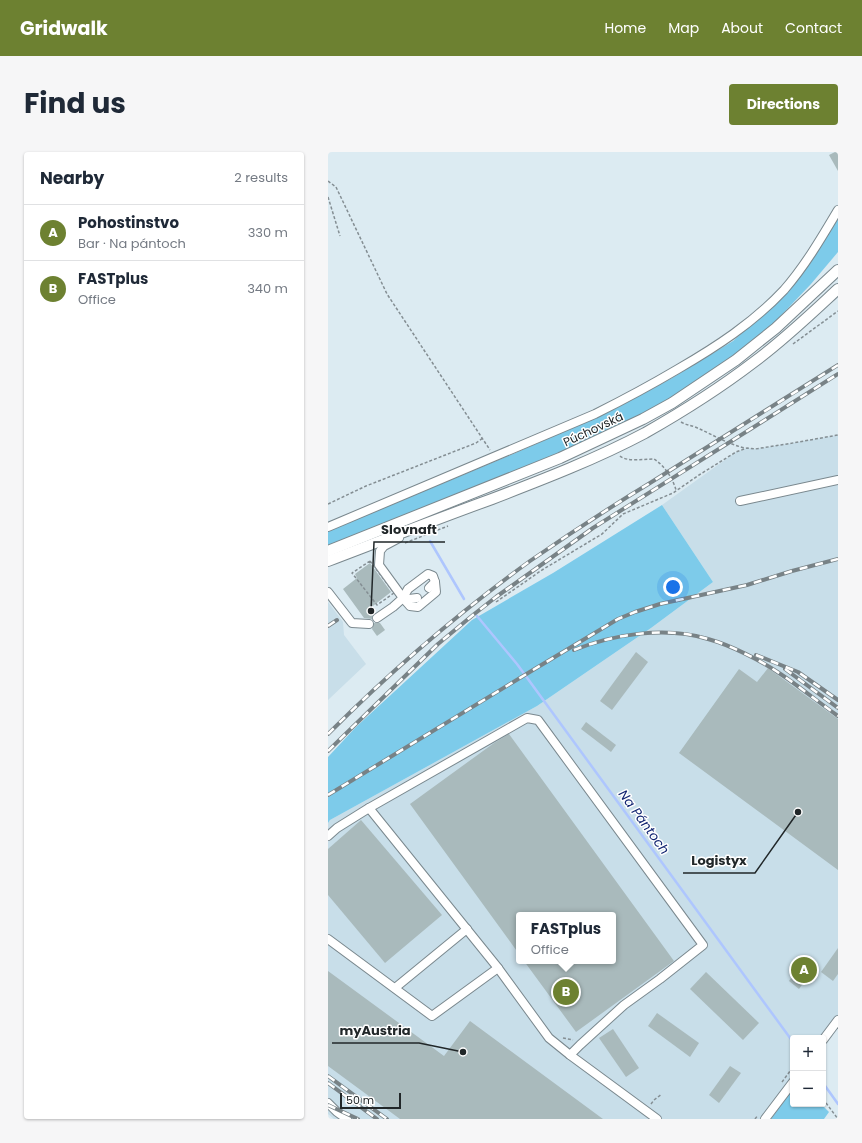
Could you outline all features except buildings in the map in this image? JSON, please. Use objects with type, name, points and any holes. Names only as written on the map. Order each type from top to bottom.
[{"type":"main road","name":"Púchovská","points":[[328,551],[560,458],[644,419],[678,399],[736,360],[776,328],[837,270]]},
{"type":"main road","points":[[328,561],[542,479],[613,448],[672,417],[715,390],[753,363],[786,337],[838,289]]},
{"type":"main road","points":[[776,328],[786,337]]},
{"type":"street","points":[[328,527],[595,414],[627,398],[695,359],[735,334],[753,320],[784,289],[797,274],[821,239],[838,210]]},
{"type":"street","points":[[740,501],[838,480]]},
{"type":"street","points":[[377,618],[393,607],[403,598],[408,589],[428,574],[433,576],[432,585],[436,592],[418,607],[410,606],[403,598],[379,565],[380,551],[384,546],[439,519]]},
{"type":"street","points":[[328,592],[352,623],[368,624]]},
{"type":"street","points":[[403,598],[417,598]]},
{"type":"street","points":[[328,836],[336,828],[368,808],[527,718],[538,720],[703,946],[624,1005],[570,1055]]},
{"type":"street","points":[[368,808],[498,968],[549,1038],[657,1119]]},
{"type":"street","points":[[395,988],[467,929]]},
{"type":"street","points":[[328,939],[432,1016],[498,968]]},
{"type":"street","points":[[826,1036],[838,1020]]},
{"type":"street","points":[[765,1119],[790,1086]]},
{"type":"street","points":[[328,1103],[347,1119]]},
{"type":"path","points":[[328,181],[336,187],[387,294],[483,438],[494,457]]},
{"type":"path","points":[[328,197],[340,236]]},
{"type":"path","points":[[812,330],[838,311]]},
{"type":"path","points":[[681,422],[733,445],[755,449],[838,435]]},
{"type":"path","points":[[328,504],[366,486],[476,444],[483,438]]},
{"type":"path","points":[[496,602],[542,570],[602,534],[623,514],[676,491],[736,452],[747,448]]},
{"type":"path","points":[[619,455],[628,460],[654,459],[674,482],[676,491]]},
{"type":"path","points":[[370,561],[394,592],[377,605],[352,573],[370,561]]},
{"type":"path","points":[[648,1107],[662,1094]]},
{"type":"path","points":[[826,1102],[838,1119]]},
{"type":"shaded area","points":[[838,216],[838,252],[811,284],[773,324],[736,354],[681,392],[627,422],[583,443],[328,546],[328,531],[513,454],[611,411],[672,378],[733,341],[762,315],[800,275],[826,238]]},
{"type":"shaded area","points":[[838,435],[838,1019],[825,1035],[790,1035],[790,1085],[765,1119],[334,1119],[328,1114],[328,823],[330,820],[537,706],[651,628],[713,582],[662,505],[736,452],[747,448],[755,449]]},
{"type":"shaded area","points":[[662,505],[713,582],[651,628],[537,706],[330,820],[328,823],[328,757],[356,727],[472,620],[553,573]]},
{"type":"shaded area","points":[[328,602],[343,622],[344,635],[366,664],[328,700]]},
{"type":"shaded area","points":[[790,1093],[790,1107],[824,1107],[829,1112],[824,1119],[771,1119]]},
{"type":"waterway","name":"Na Pántoch","points":[[430,541],[464,599]]},
{"type":"waterway","name":"Na Pántoch","points":[[477,616],[517,664],[790,1038]]},
{"type":"waterway","name":"Na Pántoch","points":[[826,1087],[838,1104]]},
{"type":"railway","points":[[328,734],[426,643],[477,601],[530,561],[604,512],[838,365]]},
{"type":"railway","points":[[328,751],[438,644],[496,597],[593,528],[838,374]]},
{"type":"railway","points":[[328,795],[618,619],[660,604],[747,585],[838,559]]},
{"type":"railway","points":[[328,626],[337,620]]},
{"type":"railway","points":[[574,650],[590,644],[623,636],[658,633],[692,635],[717,642],[745,653],[786,678],[838,716]]},
{"type":"railway","points":[[756,655],[798,672],[838,700]]},
{"type":"railway","points":[[785,669],[838,708]]},
{"type":"railway","points":[[328,1076],[387,1119]]},
{"type":"railway","points":[[328,1083],[377,1119]]},
{"type":"railway","points":[[328,1105],[358,1119]]},
{"type":"place","name":"Slovnaft","points":[[371,611]]},
{"type":"place","name":"Logistyx","points":[[798,812]]},
{"type":"place","name":"Pohostinstvo","points":[[804,970]]},
{"type":"place","name":"FASTplus","points":[[566,992]]},
{"type":"place","name":"myAustria","points":[[463,1052]]}]
